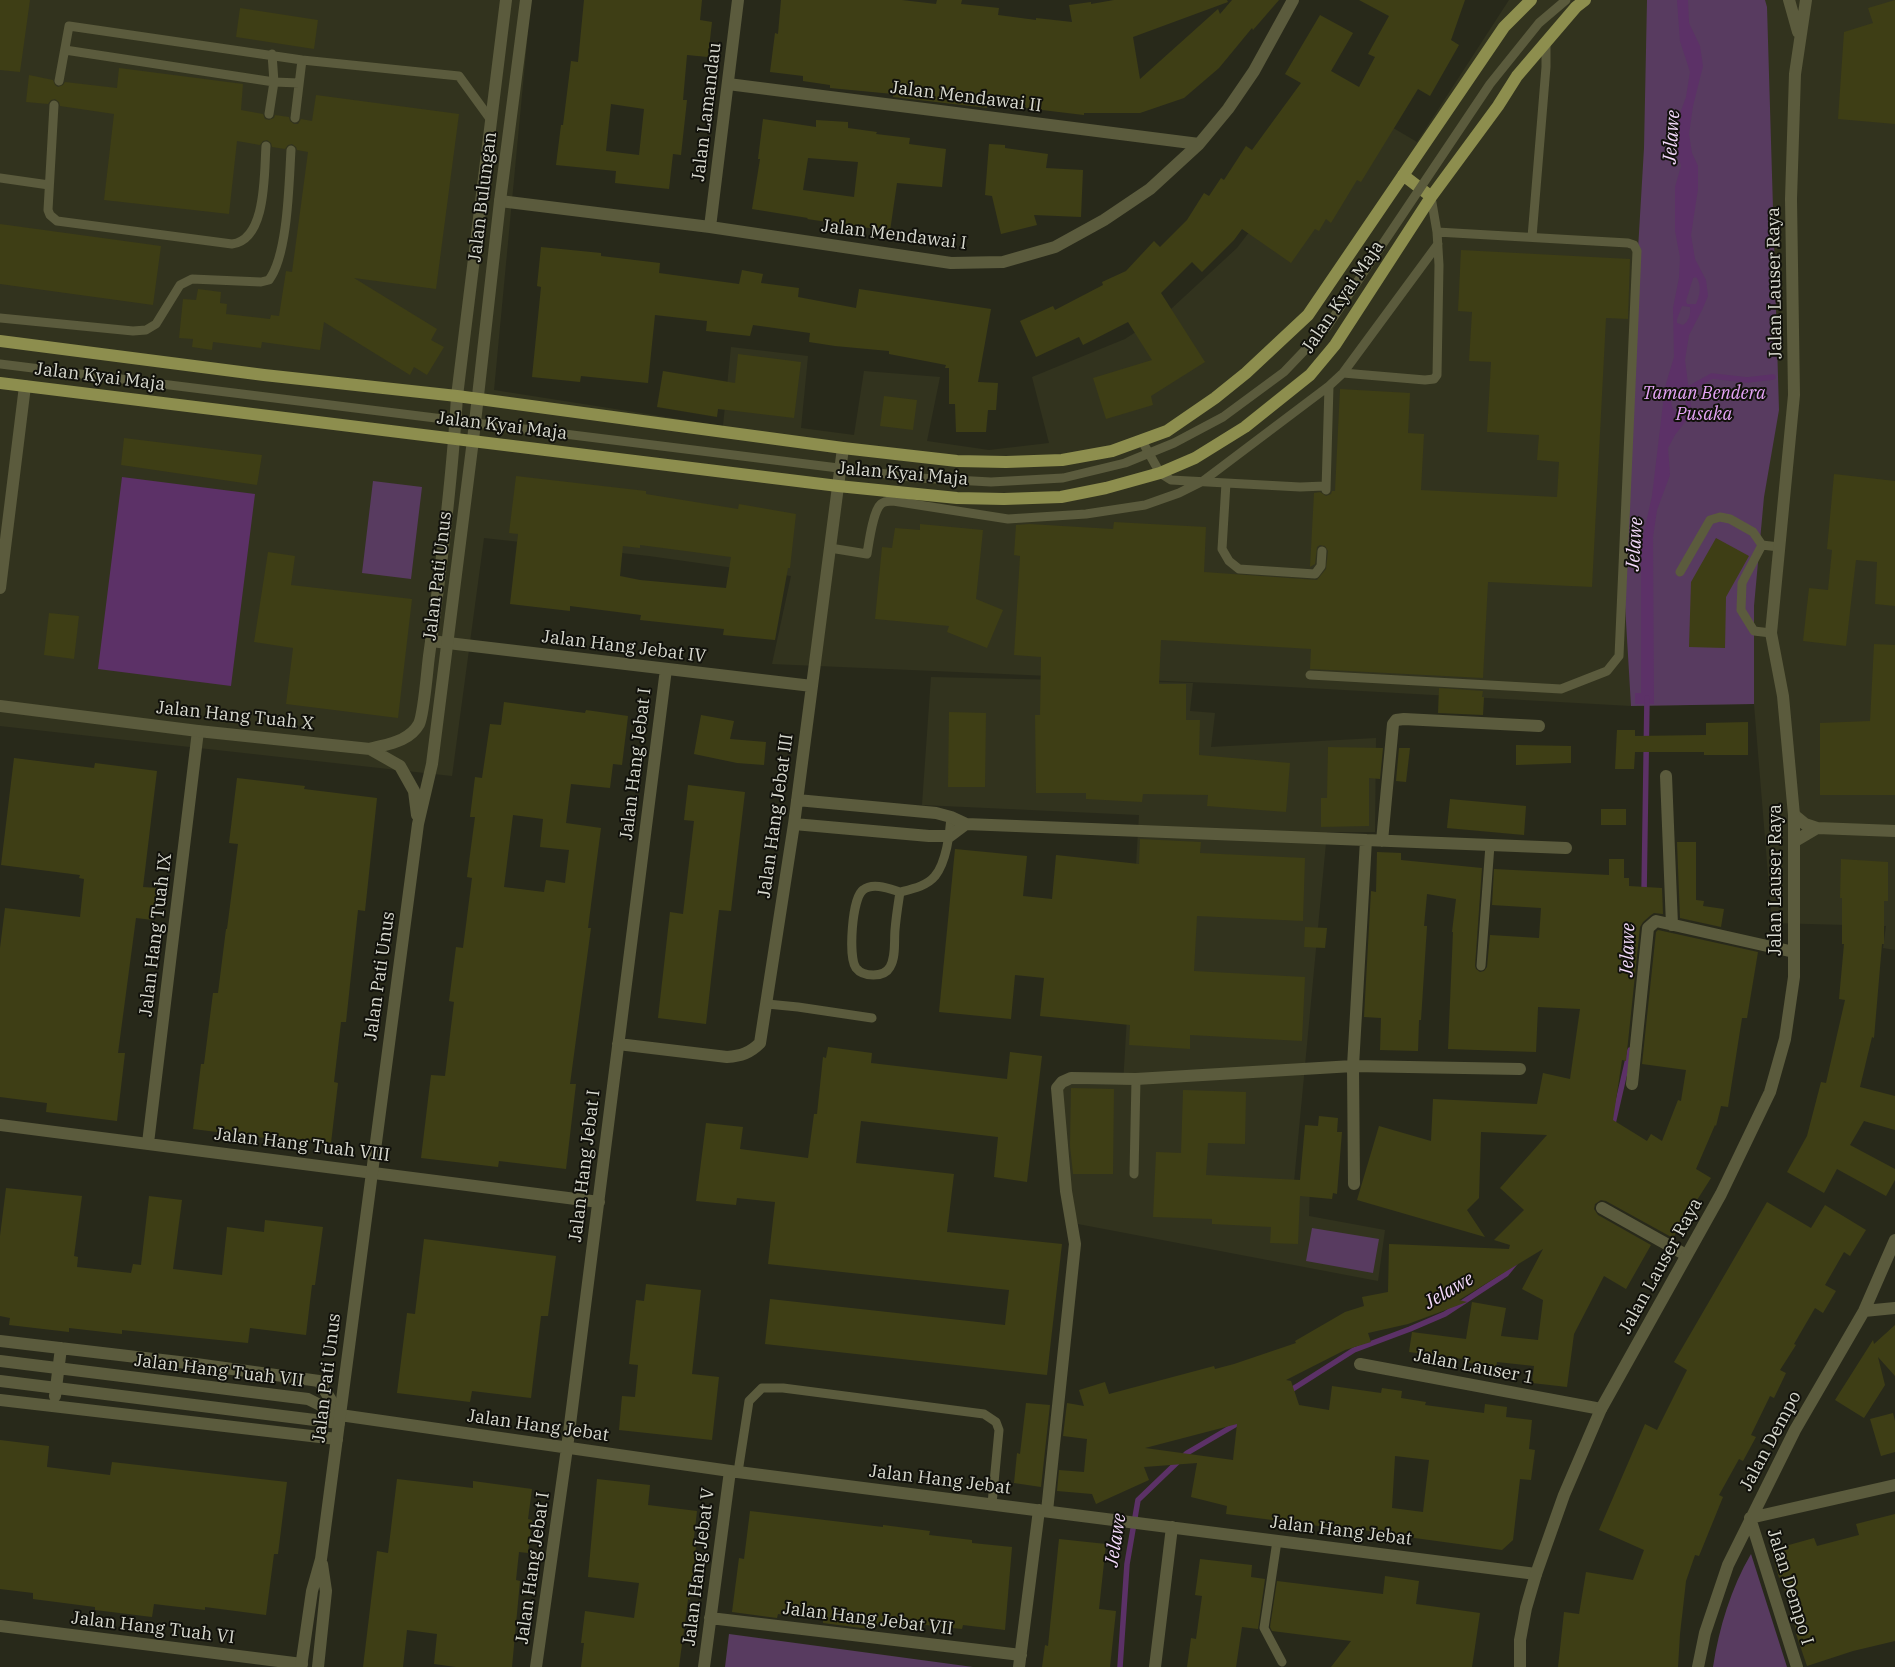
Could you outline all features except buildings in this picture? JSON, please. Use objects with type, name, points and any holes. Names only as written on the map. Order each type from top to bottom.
[{"type":"main road","name":"Jalan Kyai Maja","points":[[0,341],[273,376],[457,396],[843,448],[957,461],[1062,460],[1112,451],[1167,431],[1215,398],[1246,373],[1308,315],[1504,27],[1531,0]]},
{"type":"main road","name":"Jalan Kyai Maja","points":[[0,383],[838,486],[957,498],[1061,497],[1166,476],[1245,427],[1310,375],[1335,345],[1431,197],[1498,106],[1517,76],[1546,44],[1576,2]]},
{"type":"main road","points":[[1403,175],[1431,197]]},
{"type":"street","name":"Jalan Bulungan","points":[[457,396],[506,0]]},
{"type":"street","name":"Jalan Bulungan","points":[[477,400],[526,0]]},
{"type":"street","name":"Jalan Lamandau","points":[[710,227],[738,0]]},
{"type":"street","name":"Jalan Mendawai I","points":[[500,201],[710,227],[951,263],[1003,262],[1055,247],[1104,220],[1150,189],[1199,144],[1228,109],[1254,71],[1293,0]]},
{"type":"street","name":"Jalan Lauser Raya","points":[[1789,0],[1800,37]]},
{"type":"street","name":"Jalan Lauser Raya","points":[[1520,1667],[1520,1640],[1526,1608],[1564,1495],[1601,1409],[1721,1194],[1770,1092],[1785,1039],[1794,977],[1795,840],[1783,696],[1771,633],[1794,395],[1791,200],[1795,74],[1806,0]]},
{"type":"street","name":"Jalan Mendawai II","points":[[728,84],[1199,144]]},
{"type":"street","points":[[0,588],[3,541],[25,386]]},
{"type":"street","name":"Jalan Pati Unus","points":[[370,749],[403,740],[418,724],[431,641],[455,438],[457,396]]},
{"type":"street","name":"Jalan Pati Unus","points":[[302,1666],[312,1591],[321,1559],[418,824],[432,764],[477,400]]},
{"type":"street","name":"Jalan Hang Jebat III","points":[[618,1044],[704,1055],[741,1056],[753,1050],[760,1043],[794,824],[843,448]]},
{"type":"street","name":"Jalan Hang Jebat IV","points":[[431,641],[812,686]]},
{"type":"street","name":"Jalan Hang Jebat I","points":[[536,1667],[567,1448],[666,670]]},
{"type":"street","name":"Jalan Hang Tuah X","points":[[0,706],[370,749],[400,766],[414,791],[418,824]]},
{"type":"street","points":[[1382,841],[1392,724],[1396,720],[1539,726]]},
{"type":"street","name":"Jalan Hang Tuah IX","points":[[148,1143],[198,730]]},
{"type":"street","points":[[1666,776],[1672,925]]},
{"type":"street","points":[[797,800],[936,813],[951,816],[966,824],[1566,848]]},
{"type":"street","points":[[1794,815],[1805,824],[1817,828],[1895,831]]},
{"type":"street","points":[[794,824],[929,836],[950,836],[966,824]]},
{"type":"street","points":[[1795,840],[1817,828]]},
{"type":"street","points":[[1354,1184],[1352,1066],[1366,840]]},
{"type":"street","points":[[1632,1084],[1648,928],[1656,922],[1794,952]]},
{"type":"street","points":[[1020,1661],[1043,1511],[1075,1244],[1066,1191],[1057,1088],[1062,1082],[1071,1078],[1136,1079],[1352,1066],[1520,1069]]},
{"type":"street","name":"Jalan Hang Tuah VIII","points":[[0,1125],[599,1202]]},
{"type":"street","points":[[1602,1208],[1686,1255]]},
{"type":"street","name":"Jalan Dempo","points":[[1698,1667],[1705,1633],[1728,1565],[1796,1430],[1864,1311],[1895,1240]]},
{"type":"street","points":[[1864,1311],[1895,1308]]},
{"type":"street","name":"Jalan Hang Tuah VII","points":[[0,1341],[196,1364],[319,1381],[339,1419]]},
{"type":"street","points":[[54,1406],[61,1348]]},
{"type":"street","name":"Jalan Hang Tuah VII","points":[[0,1361],[308,1399],[339,1419]]},
{"type":"street","points":[[189,1422],[196,1364]]},
{"type":"street","name":"Jalan Lauser 1","points":[[1360,1364],[1601,1409]]},
{"type":"street","name":"Jalan Hang Tuah VII","points":[[0,1382],[191,1405],[339,1419]]},
{"type":"street","points":[[93,1411],[96,1393]]},
{"type":"street","points":[[0,1400],[337,1439]]},
{"type":"street","name":"Jalan Hang Jebat","points":[[339,1419],[1536,1574]]},
{"type":"street","name":"Jalan Hang Jebat V","points":[[704,1667],[734,1471]]},
{"type":"street","points":[[1750,1518],[1895,1485]]},
{"type":"street","name":"Jalan Dempo I","points":[[1750,1518],[1797,1667]]},
{"type":"street","points":[[1155,1667],[1172,1527]]},
{"type":"street","name":"Jalan Pati Unus","points":[[318,1667],[326,1591],[321,1559]]},
{"type":"street","name":"Jalan Hang Jebat VII","points":[[710,1618],[1020,1661]]},
{"type":"street","name":"Jalan Hang Tuah VI","points":[[0,1626],[302,1666]]},
{"type":"lane","points":[[0,364],[919,478],[991,482],[1063,478],[1081,474],[1125,463],[1174,443],[1223,417],[1284,372],[1328,327],[1460,129],[1516,49],[1539,23],[1576,2]]},
{"type":"lane","points":[[59,81],[69,26],[272,54],[302,60],[460,76],[491,120]]},
{"type":"lane","points":[[1532,237],[1546,67],[1546,44]]},
{"type":"lane","points":[[65,50],[274,82],[299,83]]},
{"type":"lane","points":[[269,114],[274,82],[272,54]]},
{"type":"lane","points":[[296,118],[302,60]]},
{"type":"lane","points":[[54,105],[48,210],[50,215],[57,221],[232,244],[238,243],[249,234],[257,222],[262,194],[266,146]]},
{"type":"lane","points":[[0,318],[133,331],[146,330],[156,324],[180,285],[192,279],[261,282],[268,280],[278,262],[288,205],[291,150]]},
{"type":"lane","points":[[0,178],[49,185]]},
{"type":"lane","points":[[1343,373],[1425,380],[1434,379],[1437,375],[1439,369],[1438,244],[1431,197]]},
{"type":"lane","points":[[1310,675],[1561,689],[1607,671],[1620,656],[1637,251],[1634,245],[1628,243],[1437,232]]},
{"type":"lane","points":[[830,548],[867,554],[876,514],[880,504],[884,502],[893,501],[1008,519],[1086,514],[1145,505],[1179,494],[1203,481],[1329,386],[1343,373],[1438,244]]},
{"type":"lane","points":[[1142,441],[1166,476],[1226,483],[1326,488],[1329,386]]},
{"type":"lane","points":[[1226,483],[1222,549],[1229,561],[1239,569],[1314,574],[1321,566],[1322,551]]},
{"type":"lane","points":[[1680,572],[1710,520],[1720,517],[1730,519],[1753,532],[1762,545],[1779,547]]},
{"type":"lane","points":[[1762,545],[1742,583],[1741,610],[1754,632],[1771,633]]},
{"type":"lane","points":[[900,892],[894,957],[890,968],[886,972],[873,975],[861,972],[856,968],[852,948],[854,918],[858,897],[863,890],[874,887],[900,892],[923,885],[935,876],[950,836],[951,816]]},
{"type":"lane","points":[[1481,966],[1490,845]]},
{"type":"lane","points":[[767,1004],[872,1018]]},
{"type":"lane","points":[[1134,1174],[1136,1079]]},
{"type":"lane","points":[[734,1471],[749,1401],[762,1388],[783,1388],[984,1414],[996,1422],[999,1430],[992,1504]]},
{"type":"lane","points":[[1278,1541],[1264,1628],[1282,1662]]},
{"type":"shaded area","points":[[0,0],[531,0],[494,390],[723,426],[731,347],[808,356],[801,428],[854,435],[864,371],[940,377],[927,441],[989,450],[1049,443],[1032,377],[1125,339],[1171,309],[1237,248],[1349,102],[1417,142],[1509,0],[1895,0],[1895,950],[1883,948],[1886,926],[1772,923],[1754,704],[1631,706],[1236,684],[772,664],[791,576],[649,556],[484,538],[452,776],[0,726]]},
{"type":"shaded area","points":[[1677,0],[1688,0],[1689,23],[1700,46],[1703,66],[1693,106],[1689,134],[1692,153],[1698,166],[1698,189],[1691,235],[1695,259],[1706,280],[1708,296],[1689,335],[1685,360],[1691,407],[1689,417],[1668,448],[1670,475],[1657,510],[1653,537],[1654,704],[1635,704],[1635,693],[1641,693],[1641,545],[1652,496],[1665,387],[1674,357],[1673,308],[1679,278],[1680,257],[1675,231],[1675,187],[1681,166],[1677,149],[1679,116],[1686,97],[1690,72],[1680,41]],"holes":[[[1696,277],[1700,287],[1697,301],[1696,304],[1687,304],[1686,301],[1693,278]],[[1682,306],[1690,307],[1689,317],[1685,324],[1677,323]],[[1682,389],[1686,405],[1680,413],[1676,412],[1672,407],[1672,390]]]},
{"type":"shaded area","points":[[122,477],[255,494],[231,686],[98,669]]},
{"type":"shaded area","points":[[931,677],[1193,683],[1190,711],[1215,713],[1211,747],[1376,738],[1375,832],[1327,832],[1294,1182],[1310,1184],[1309,1216],[1385,1230],[1378,1281],[1078,1224],[1067,1183],[1062,1085],[1123,1085],[1139,815],[922,805]]},
{"type":"green space","name":"Taman Bendera Pusaka","points":[[1647,0],[1765,0],[1767,7],[1779,410],[1764,497],[1754,606],[1754,704],[1631,706],[1621,537],[1644,148]]},
{"type":"green space","points":[[373,481],[422,487],[411,579],[362,573]]},
{"type":"green space","points":[[1312,1228],[1379,1239],[1373,1273],[1306,1261]]},
{"type":"green space","points":[[1751,1554],[1787,1667],[1713,1667],[1727,1609],[1737,1581]]},
{"type":"green space","points":[[729,1634],[973,1667],[725,1667]]},
{"type":"waterway","points":[[1683,388],[1687,390],[1712,376],[1747,380],[1773,377]]},
{"type":"waterway","name":"Jelawe","points":[[1644,894],[1647,698]]},
{"type":"waterway","name":"Jelawe","points":[[1612,1128],[1630,1050]]},
{"type":"waterway","name":"Jelawe","points":[[1288,1392],[1354,1350],[1445,1314],[1506,1274],[1515,1263]]},
{"type":"waterway","name":"Jelawe","points":[[1120,1667],[1127,1564],[1138,1500],[1187,1453],[1240,1422]]}]
